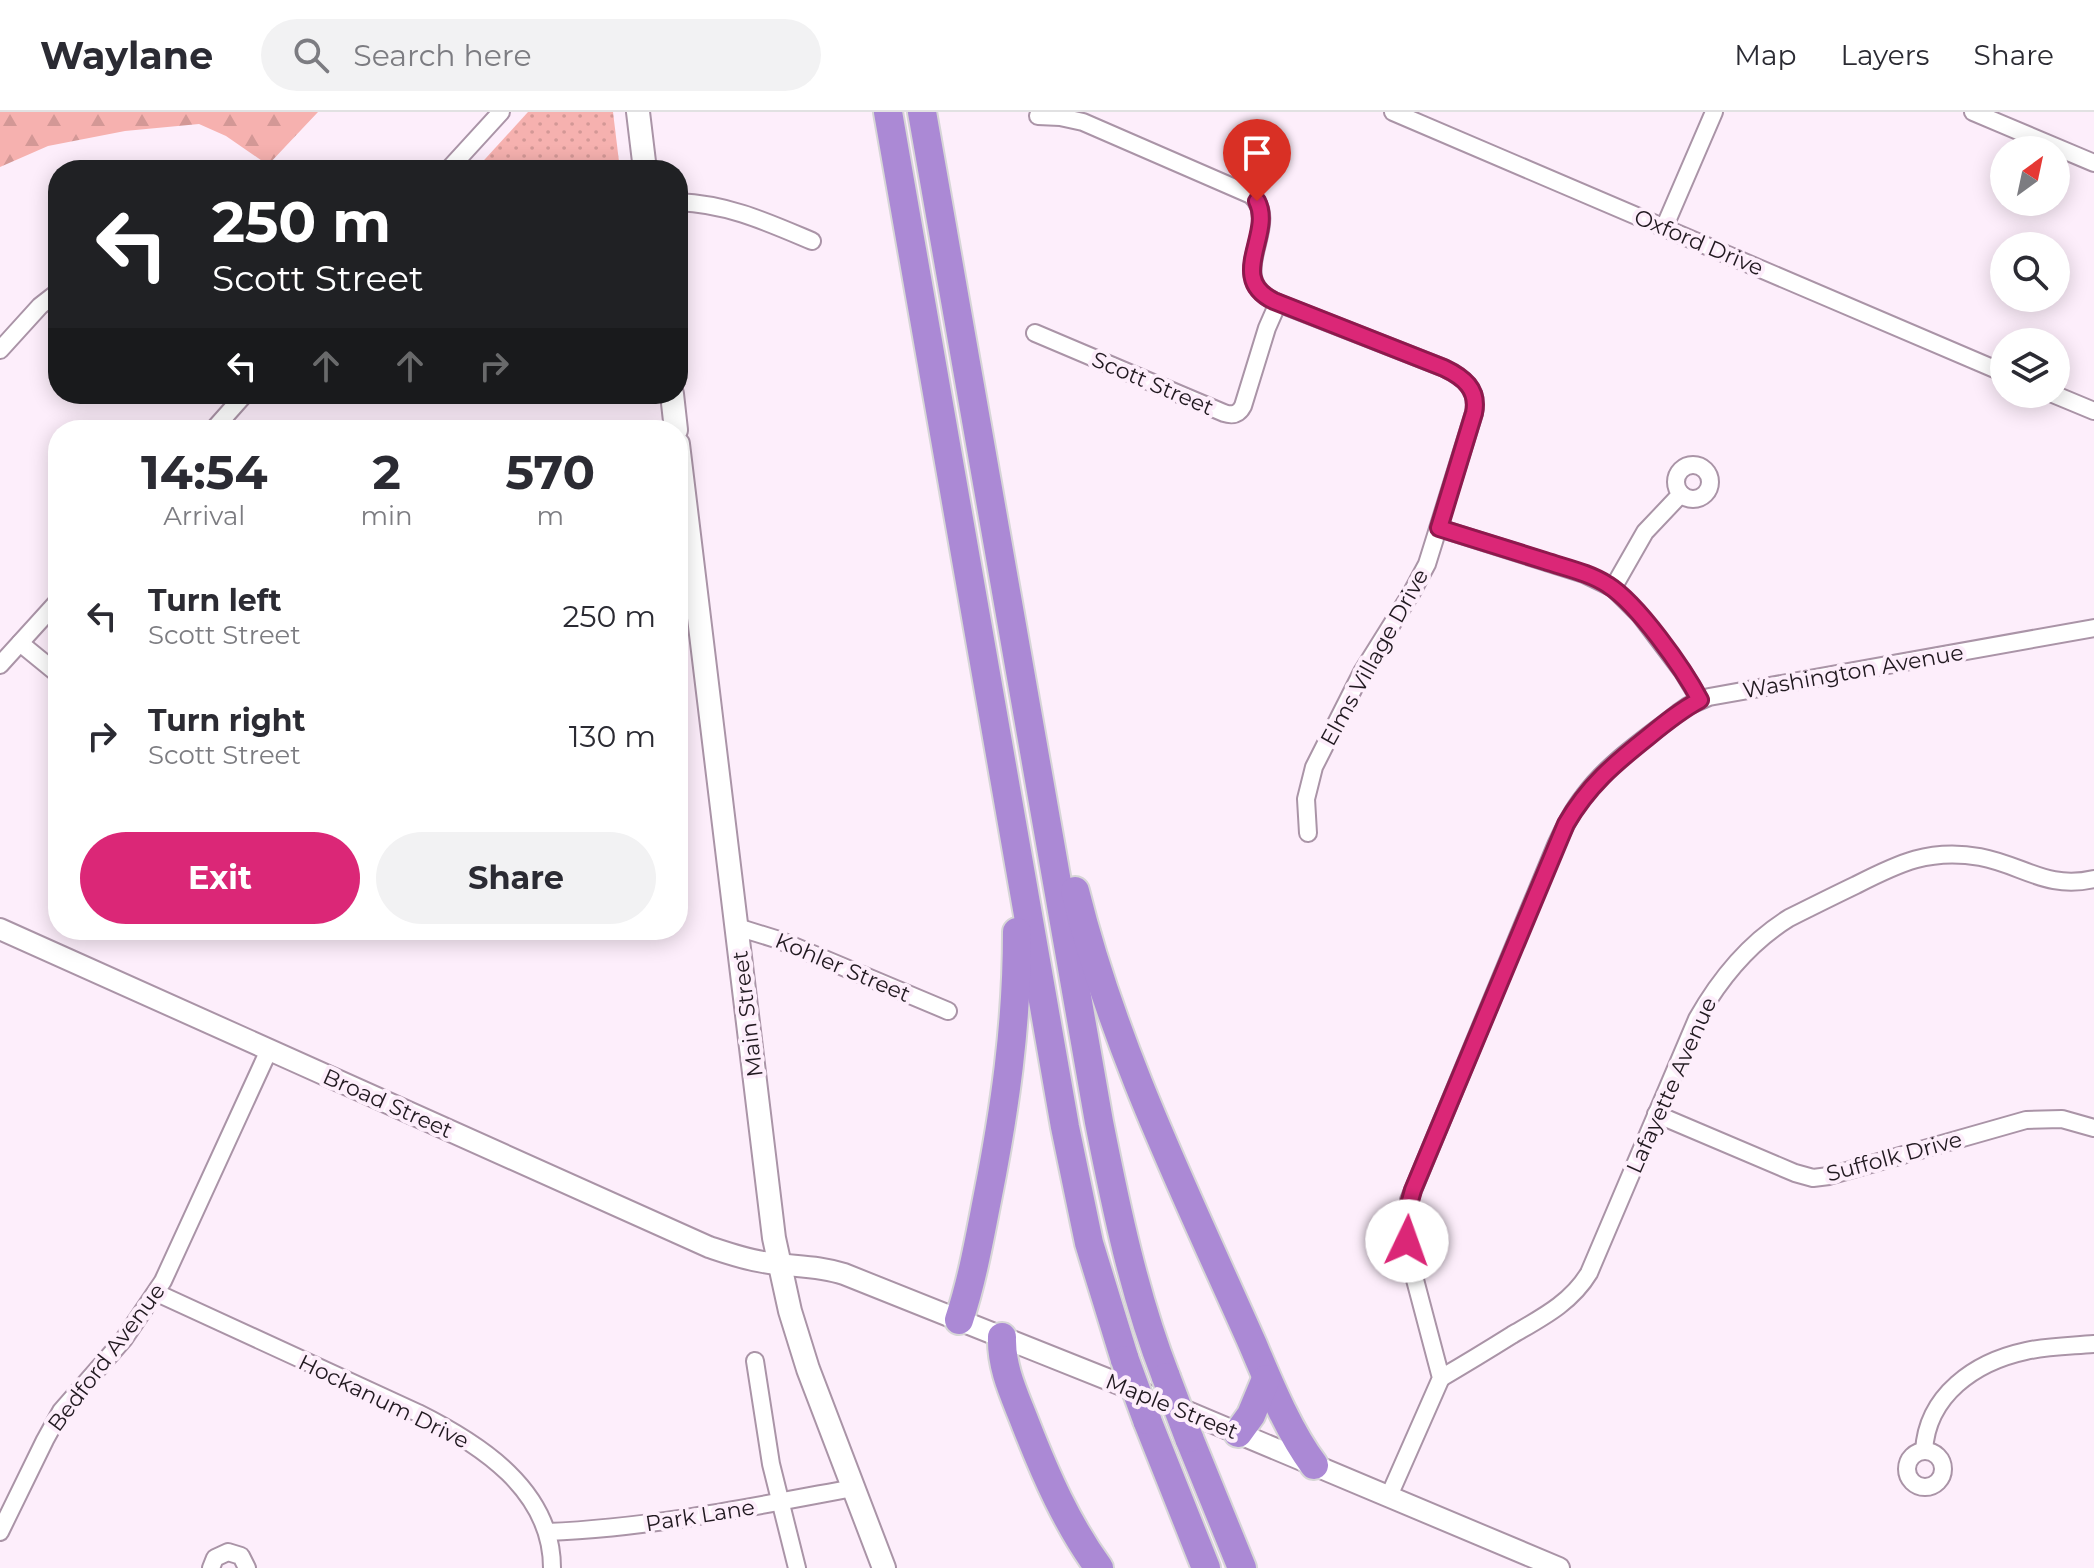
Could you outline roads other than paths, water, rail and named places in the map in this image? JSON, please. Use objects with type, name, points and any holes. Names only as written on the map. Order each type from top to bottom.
[{"type":"highway","points":[[888,112],[1062,1113],[1083,1217],[1102,1291],[1125,1360],[1206,1568]]},
{"type":"highway","points":[[922,112],[1114,1196],[1139,1295],[1166,1377],[1242,1568]]},
{"type":"highway","points":[[1040,788],[1065,848],[1091,952],[1122,1044],[1266,1379],[1314,1465]]},
{"type":"highway","points":[[959,1320],[973,1273],[1011,1064],[1017,994],[1020,871]]},
{"type":"highway","points":[[1002,1337],[1006,1373],[1046,1475],[1075,1532],[1099,1568]]},
{"type":"highway","points":[[1238,1433],[1251,1415],[1266,1379]]},
{"type":"main road","points":[[638,112],[644,160]]},
{"type":"main road","name":"Main Street","points":[[688,526],[774,1238],[794,1325],[808,1369],[884,1568]]},
{"type":"street","points":[[457,160],[501,112]]},
{"type":"street","name":"Oxford Drive","points":[[1393,112],[1990,367]]},
{"type":"street","points":[[1664,228],[1714,112]]},
{"type":"street","points":[[1973,112],[2094,163]]},
{"type":"street","points":[[1038,116],[1083,122],[1251,195],[1262,215],[1252,274],[1263,294],[1278,303],[1459,376],[1469,385],[1476,401],[1439,528],[1584,574],[1613,588],[1640,615],[1700,700]]},
{"type":"street","points":[[688,203],[735,210],[812,241]]},
{"type":"street","points":[[0,350],[48,300]]},
{"type":"street","name":"Scott Street","points":[[1035,333],[1233,415],[1240,412],[1243,406],[1278,303]]},
{"type":"street","points":[[2070,401],[2094,411]]},
{"type":"street","points":[[222,420],[236,404]]},
{"type":"street","points":[[1613,588],[1645,532],[1681,494]]},
{"type":"street","name":"Elms Village Drive","points":[[1308,833],[1306,799],[1314,767],[1362,672],[1423,573],[1439,528]]},
{"type":"street","points":[[0,665],[48,612]]},
{"type":"street","name":"Washington Avenue","points":[[1441,1378],[1408,1249],[1406,1223],[1413,1190],[1556,845],[1576,806],[1593,785],[1623,756],[1678,713],[1700,700],[2094,628]]},
{"type":"street","points":[[20,643],[48,666]]},
{"type":"street","name":"Lafayette Avenue","points":[[1441,1378],[1565,1303],[1583,1283],[1697,1019],[1718,984],[1752,946],[1789,918],[1897,864],[1922,856],[1950,854],[1979,857],[2055,881],[2094,879]]},
{"type":"street","name":"Kohler Street","points":[[737,927],[779,940],[948,1011]]},
{"type":"street","name":"Broad Street","points":[[0,929],[699,1242],[746,1259],[779,1264]]},
{"type":"street","name":"Bedford Avenue","points":[[0,1532],[61,1411],[124,1339],[157,1293],[269,1050]]},
{"type":"street","name":"Suffolk Drive","points":[[1656,1114],[1813,1178],[2026,1120],[2062,1119],[2094,1128]]},
{"type":"street","name":"Maple Street","points":[[779,1264],[830,1269],[1238,1433],[1559,1568]]},
{"type":"street","name":"Hockanum Drive","points":[[157,1293],[418,1413],[461,1436],[489,1456],[519,1484],[537,1509],[547,1532],[552,1568]]},
{"type":"street","points":[[1924,1451],[1926,1430],[1936,1408],[1955,1384],[1976,1369],[2026,1351],[2094,1344]]},
{"type":"street","points":[[755,1361],[771,1464],[797,1568]]},
{"type":"street","points":[[1389,1496],[1441,1378]]},
{"type":"street","name":"Park Lane","points":[[547,1532],[662,1523],[853,1488]]},
{"type":"street","points":[[211,1568],[215,1558],[228,1552],[241,1556],[247,1568]]}]
